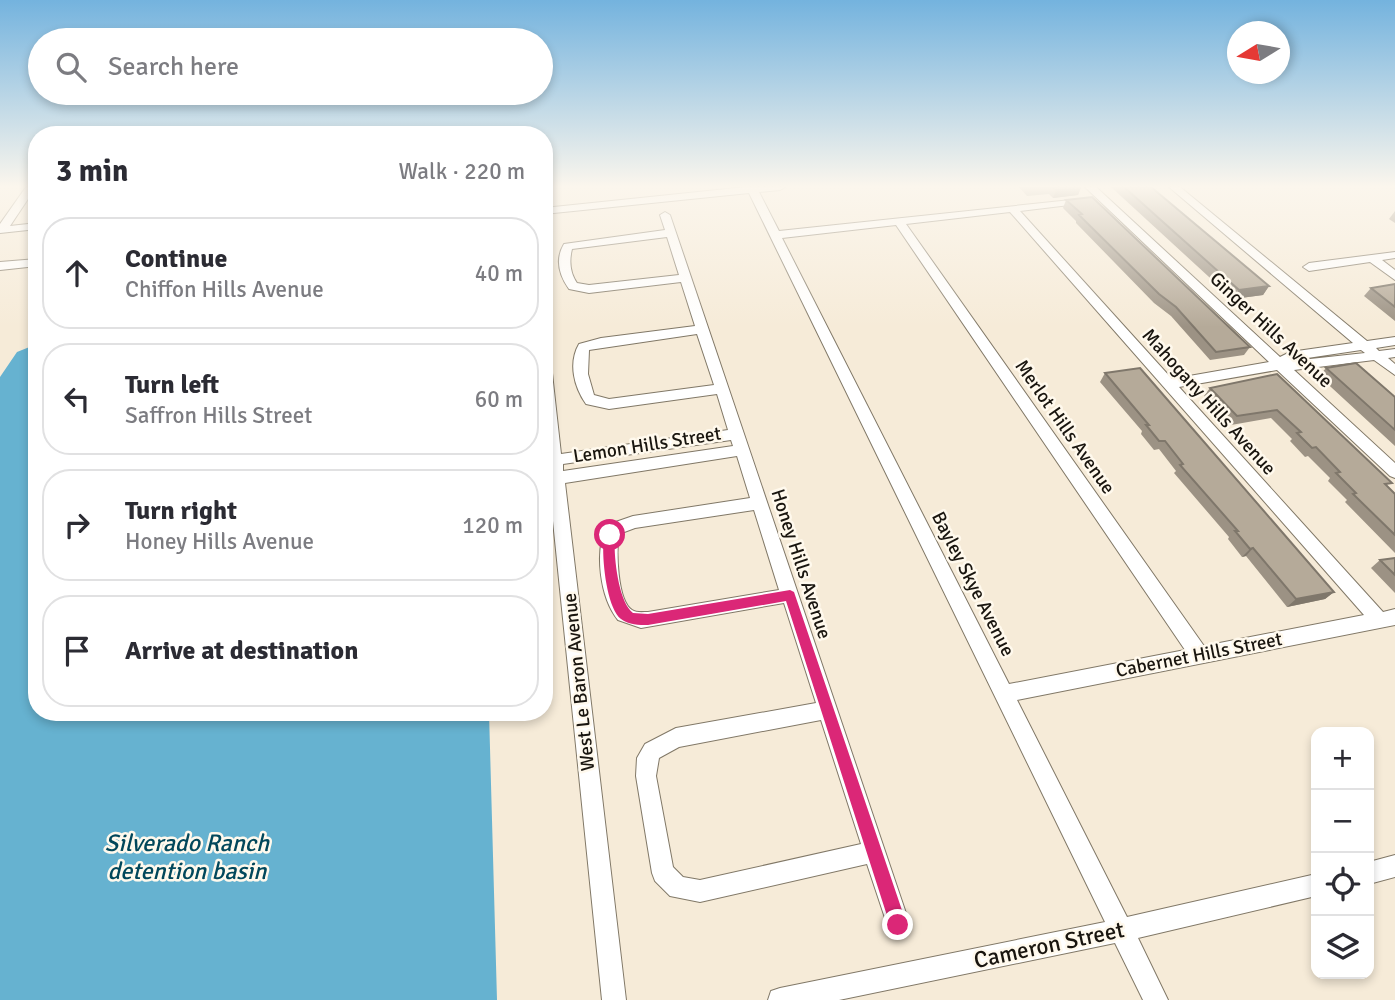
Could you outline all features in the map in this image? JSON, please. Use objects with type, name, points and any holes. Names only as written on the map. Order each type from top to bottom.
[{"type":"street","points":[[666,234],[568,246],[564,254],[568,281],[575,287],[589,289],[685,278]]},
{"type":"street","name":"Honey Hills Avenue","points":[[671,234],[898,925]]},
{"type":"street","points":[[775,235],[787,234]]},
{"type":"street","name":"Merlot Hills Avenue","points":[[908,234],[1199,655]]},
{"type":"street","name":"Mahogany Hills Avenue","points":[[1035,234],[1167,384],[1387,619]]},
{"type":"street","name":"Ginger Hills Avenue","points":[[1139,234],[1395,472]]},
{"type":"street","points":[[1230,234],[1395,371]]},
{"type":"street","name":"Bayley Skye Avenue","points":[[775,235],[1156,1000]]},
{"type":"street","points":[[1309,267],[1395,255]]},
{"type":"street","points":[[1371,258],[1395,276]]},
{"type":"street","points":[[0,266],[28,263]]},
{"type":"street","points":[[702,329],[601,342],[584,347],[580,358],[587,397],[593,402],[609,404],[722,389]]},
{"type":"street","points":[[1280,365],[1290,356],[1395,341]]},
{"type":"street","points":[[1167,384],[1280,365],[1300,366],[1395,353]]},
{"type":"street","name":"West Le Baron Avenue","points":[[553,442],[614,1000]]},
{"type":"street","name":"Lemon Hills Street","points":[[556,469],[739,442]]},
{"type":"street","points":[[759,503],[633,522],[613,530],[608,547],[619,609],[627,616],[648,620],[790,595]]},
{"type":"street","name":"Cabernet Hills Street","points":[[1004,694],[1387,619]]},
{"type":"street","points":[[827,710],[676,738],[652,751],[647,758],[646,776],[659,862],[663,873],[673,885],[689,891],[700,891],[874,852]]},
{"type":"street","points":[[1374,872],[1395,866]]},
{"type":"street","name":"Cameron Street","points":[[780,1000],[1122,930],[1311,886]]},
{"type":"water","name":"Silverado Ranch detention basin","points":[[28,348],[28,721],[489,721],[497,1000],[0,1000],[0,377],[17,352]]},
{"type":"building","points":[[1098,234],[1131,234],[1250,347],[1216,352],[1176,307],[1159,294]]},
{"type":"building","points":[[1176,234],[1207,234],[1269,286],[1239,290]]},
{"type":"building","points":[[1395,284],[1395,307],[1371,288]]},
{"type":"building","points":[[1356,363],[1395,397],[1395,430],[1326,368]]},
{"type":"building","points":[[1140,368],[1334,592],[1296,599],[1253,548],[1250,549],[1235,531],[1238,531],[1180,465],[1183,464],[1165,441],[1159,441],[1146,425],[1149,425],[1105,373]]},
{"type":"building","points":[[1277,374],[1392,483],[1385,484],[1395,494],[1395,535],[1353,494],[1356,493],[1336,473],[1340,472],[1316,447],[1312,448],[1297,433],[1301,432],[1277,410],[1237,416],[1210,388]]},
{"type":"building","points":[[1395,558],[1395,575],[1380,560]]},
{"type":"route","points":[[610,535],[608,547],[617,602],[619,609],[631,618],[648,620],[790,595],[898,925]]}]
